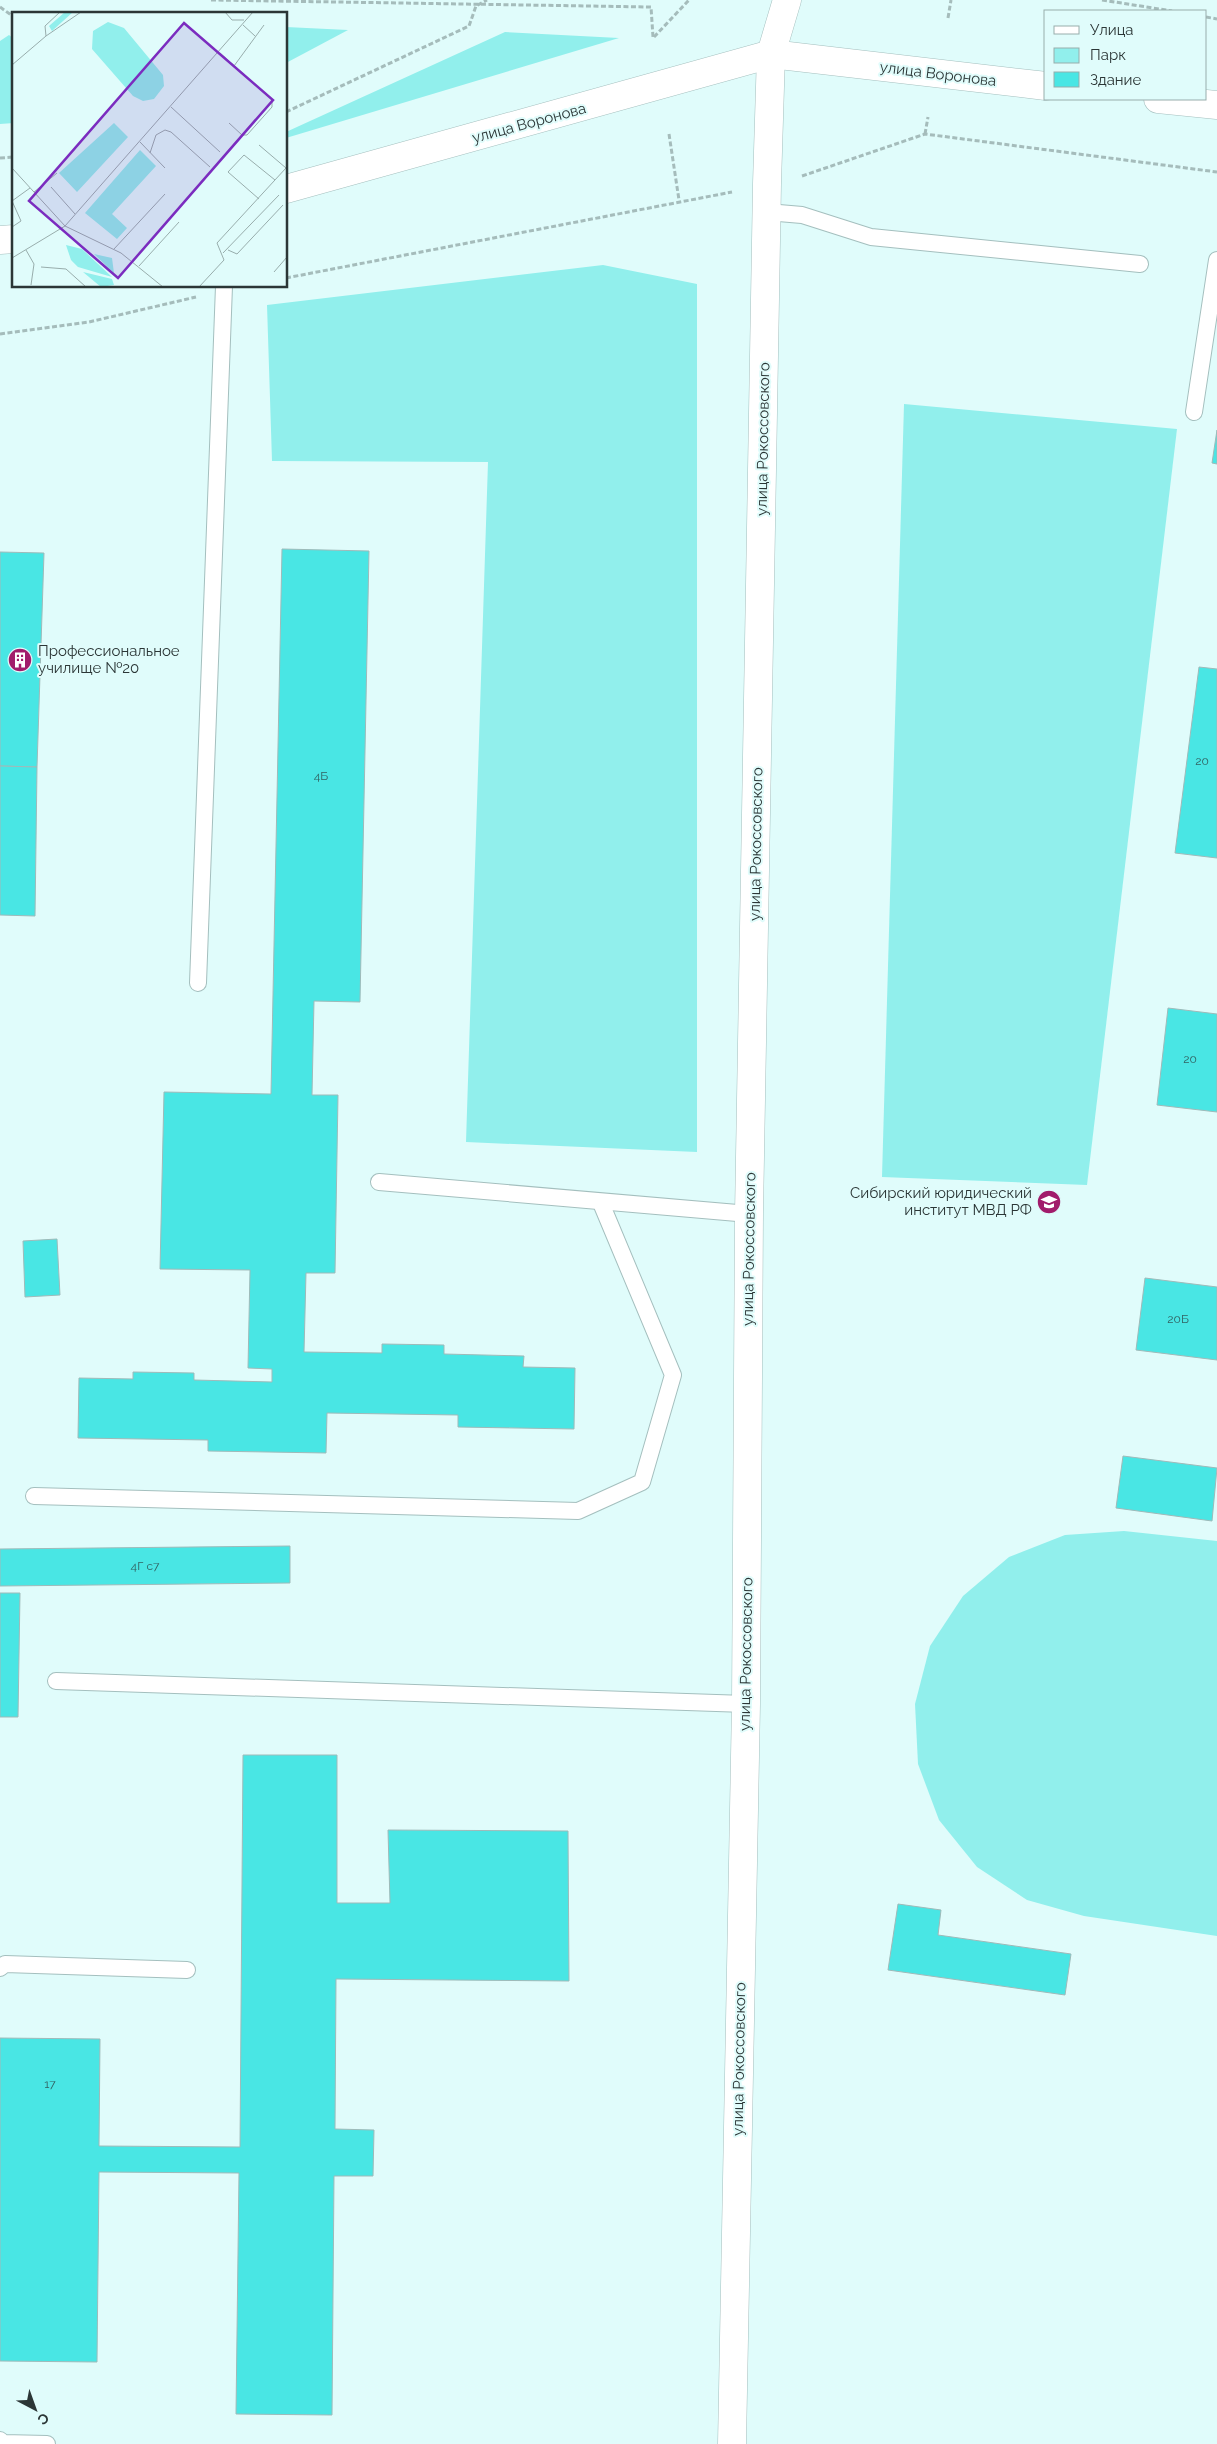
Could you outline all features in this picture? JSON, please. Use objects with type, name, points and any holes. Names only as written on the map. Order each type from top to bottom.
[{"type":"street","points":[[771,54],[786,0]]},
{"type":"street","name":"улица Воронова","points":[[288,188],[771,54],[1044,86]]},
{"type":"street","name":"улица Рокоссовского","points":[[732,2444],[746,1704],[749,1214],[771,54]]},
{"type":"street","points":[[1166,100],[1217,106]]},
{"type":"lane","points":[[767,212],[802,215],[871,237],[1140,264]]},
{"type":"lane","points":[[1194,412],[1217,260]]},
{"type":"lane","points":[[198,983],[224,288]]},
{"type":"lane","points":[[379,1182],[601,1203],[749,1214]]},
{"type":"lane","points":[[34,1496],[578,1511],[642,1482],[673,1376],[601,1203]]},
{"type":"lane","points":[[56,1681],[746,1704]]},
{"type":"lane","points":[[0,1968],[6,1964],[187,1970]]},
{"type":"lane","points":[[0,2440],[3,2444],[48,2444]]},
{"type":"path","points":[[211,0],[651,8],[653,37],[689,0]]},
{"type":"path","points":[[288,111],[469,26],[476,6],[487,0]]},
{"type":"path","points":[[948,18],[951,0]]},
{"type":"path","points":[[1102,0],[1166,10]]},
{"type":"path","points":[[0,7],[12,16]]},
{"type":"path","points":[[925,134],[928,117]]},
{"type":"path","points":[[669,134],[679,200]]},
{"type":"path","points":[[801,176],[925,134],[1217,172]]},
{"type":"path","points":[[288,278],[679,200],[735,192]]},
{"type":"path","points":[[0,334],[89,322],[224,288]]},
{"type":"green space","points":[[288,27],[348,30],[288,62]]},
{"type":"green space","points":[[505,32],[619,38],[288,137],[288,131]]},
{"type":"green space","points":[[9,35],[12,37],[12,123],[0,124],[0,41]]},
{"type":"green space","points":[[603,265],[697,284],[697,1152],[466,1142],[488,462],[272,461],[267,305]]},
{"type":"green space","points":[[904,404],[1177,429],[1087,1185],[882,1177]]},
{"type":"green space","points":[[1124,1531],[1217,1541],[1217,1936],[1084,1916],[1027,1900],[977,1867],[939,1820],[918,1764],[915,1704],[930,1646],[963,1596],[1009,1557],[1065,1535]]},
{"type":"building","points":[[1217,430],[1217,464],[1212,463]]},
{"type":"building","points":[[282,549],[369,551],[360,1002],[314,1001],[312,1095],[338,1095],[335,1273],[306,1273],[304,1352],[382,1353],[382,1344],[444,1345],[444,1354],[524,1356],[523,1367],[575,1368],[574,1429],[458,1427],[458,1415],[327,1413],[326,1453],[208,1451],[208,1440],[78,1438],[79,1378],[133,1379],[133,1372],[194,1373],[194,1380],[272,1382],[272,1369],[248,1368],[250,1270],[160,1269],[164,1092],[271,1094]]},
{"type":"building","name":"Профессиональное училище №20","points":[[0,552],[44,553],[37,767],[0,766]]},
{"type":"building","points":[[1199,667],[1217,669],[1217,858],[1175,853]]},
{"type":"building","points":[[0,766],[37,767],[35,916],[0,915]]},
{"type":"building","points":[[1168,1008],[1217,1014],[1217,1112],[1157,1105]]},
{"type":"building","points":[[57,1239],[60,1295],[25,1297],[23,1241]]},
{"type":"building","points":[[1145,1278],[1217,1287],[1217,1360],[1136,1350]]},
{"type":"building","points":[[1123,1456],[1217,1468],[1212,1521],[1116,1508]]},
{"type":"building","points":[[290,1546],[290,1583],[0,1586],[0,1549]]},
{"type":"building","points":[[0,1593],[20,1593],[18,1717],[0,1717]]},
{"type":"building","points":[[243,1755],[337,1755],[337,1903],[390,1903],[388,1830],[568,1831],[569,1981],[336,1979],[335,2129],[374,2130],[373,2176],[334,2176],[332,2415],[236,2414],[239,2173],[99,2172],[97,2362],[0,2361],[0,2038],[100,2039],[99,2146],[240,2147]]},
{"type":"building","points":[[898,1904],[941,1910],[938,1935],[1071,1954],[1065,1995],[888,1970]]},
{"type":"place","name":"Профессиональное училище №20","points":[[20,660]]},
{"type":"place","name":"Сибирский юридический институт МВД РФ","points":[[1049,1202]]}]
